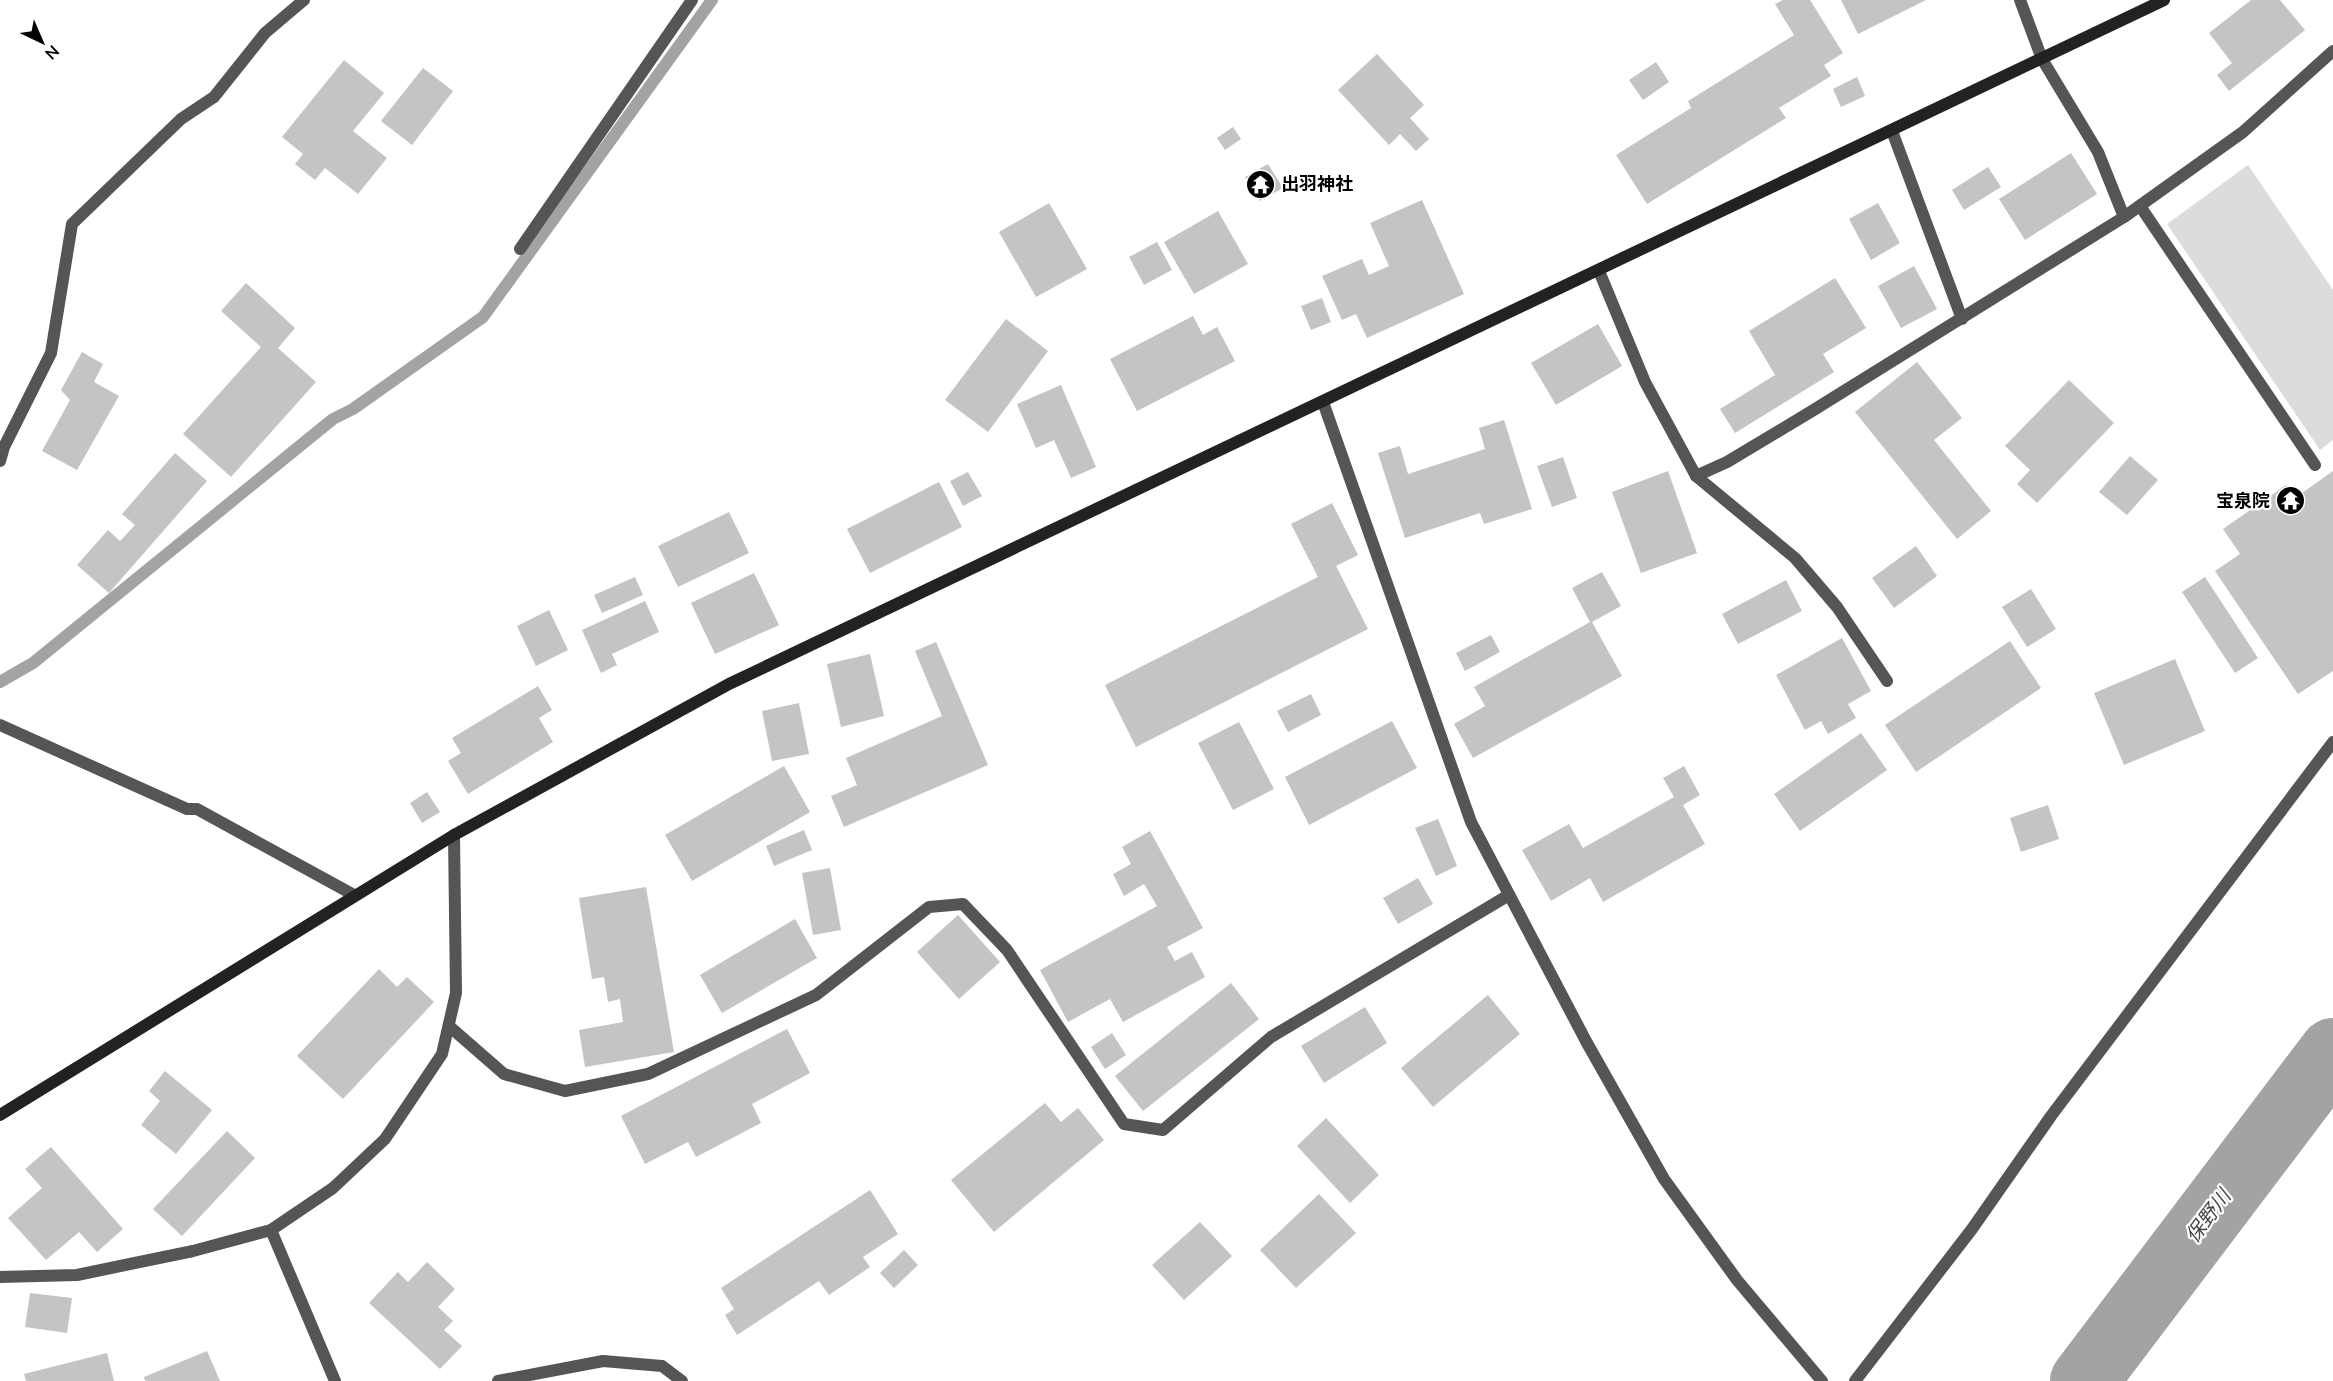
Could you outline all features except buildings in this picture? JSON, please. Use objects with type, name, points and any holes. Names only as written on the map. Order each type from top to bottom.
[{"type":"street","points":[[0,461],[4,447],[51,353],[72,224],[181,119],[214,97],[265,33],[304,0]]},
{"type":"street","points":[[520,249],[692,0]]},
{"type":"street","points":[[2020,0],[2042,59],[2097,152],[2124,217]]},
{"type":"street","points":[[0,1115],[354,895],[454,836],[729,684],[2164,0]]},
{"type":"street","points":[[1696,476],[1726,462],[1962,319],[2124,217],[2242,132],[2333,51]]},
{"type":"street","points":[[1892,131],[1962,319]]},
{"type":"street","points":[[2140,206],[2315,465]]},
{"type":"street","points":[[1599,271],[1645,382],[1696,476],[1795,558],[1837,607],[1887,681]]},
{"type":"street","points":[[1323,402],[1471,822],[1587,1043],[1664,1179],[1737,1280],[1822,1381]]},
{"type":"street","points":[[0,725],[187,809],[197,809],[354,895]]},
{"type":"street","points":[[1854,1381],[1972,1229],[2051,1116],[2333,742]]},
{"type":"street","points":[[0,1277],[77,1275],[193,1251],[271,1230],[333,1188],[385,1139],[442,1054],[449,1026],[456,993],[454,836]]},
{"type":"street","points":[[449,1026],[504,1074],[565,1091],[648,1074],[816,995],[929,907],[963,904],[1007,950],[1124,1124],[1163,1130],[1271,1037],[1509,895]]},
{"type":"street","points":[[271,1230],[335,1381]]},
{"type":"street","points":[[498,1381],[603,1361],[662,1366],[682,1381]]},
{"type":"shaded area","points":[[2248,165],[2333,290],[2333,440],[2320,450],[2167,224]]},
{"type":"waterway","points":[[0,682],[33,663],[333,419],[353,409],[483,317],[712,0]]},
{"type":"waterway","name":"保野川","points":[[2084,1381],[2333,1052]]},
{"type":"place","name":"出羽神社","points":[[1260,184]]},
{"type":"place","name":"宝泉院","points":[[2291,501]]}]
